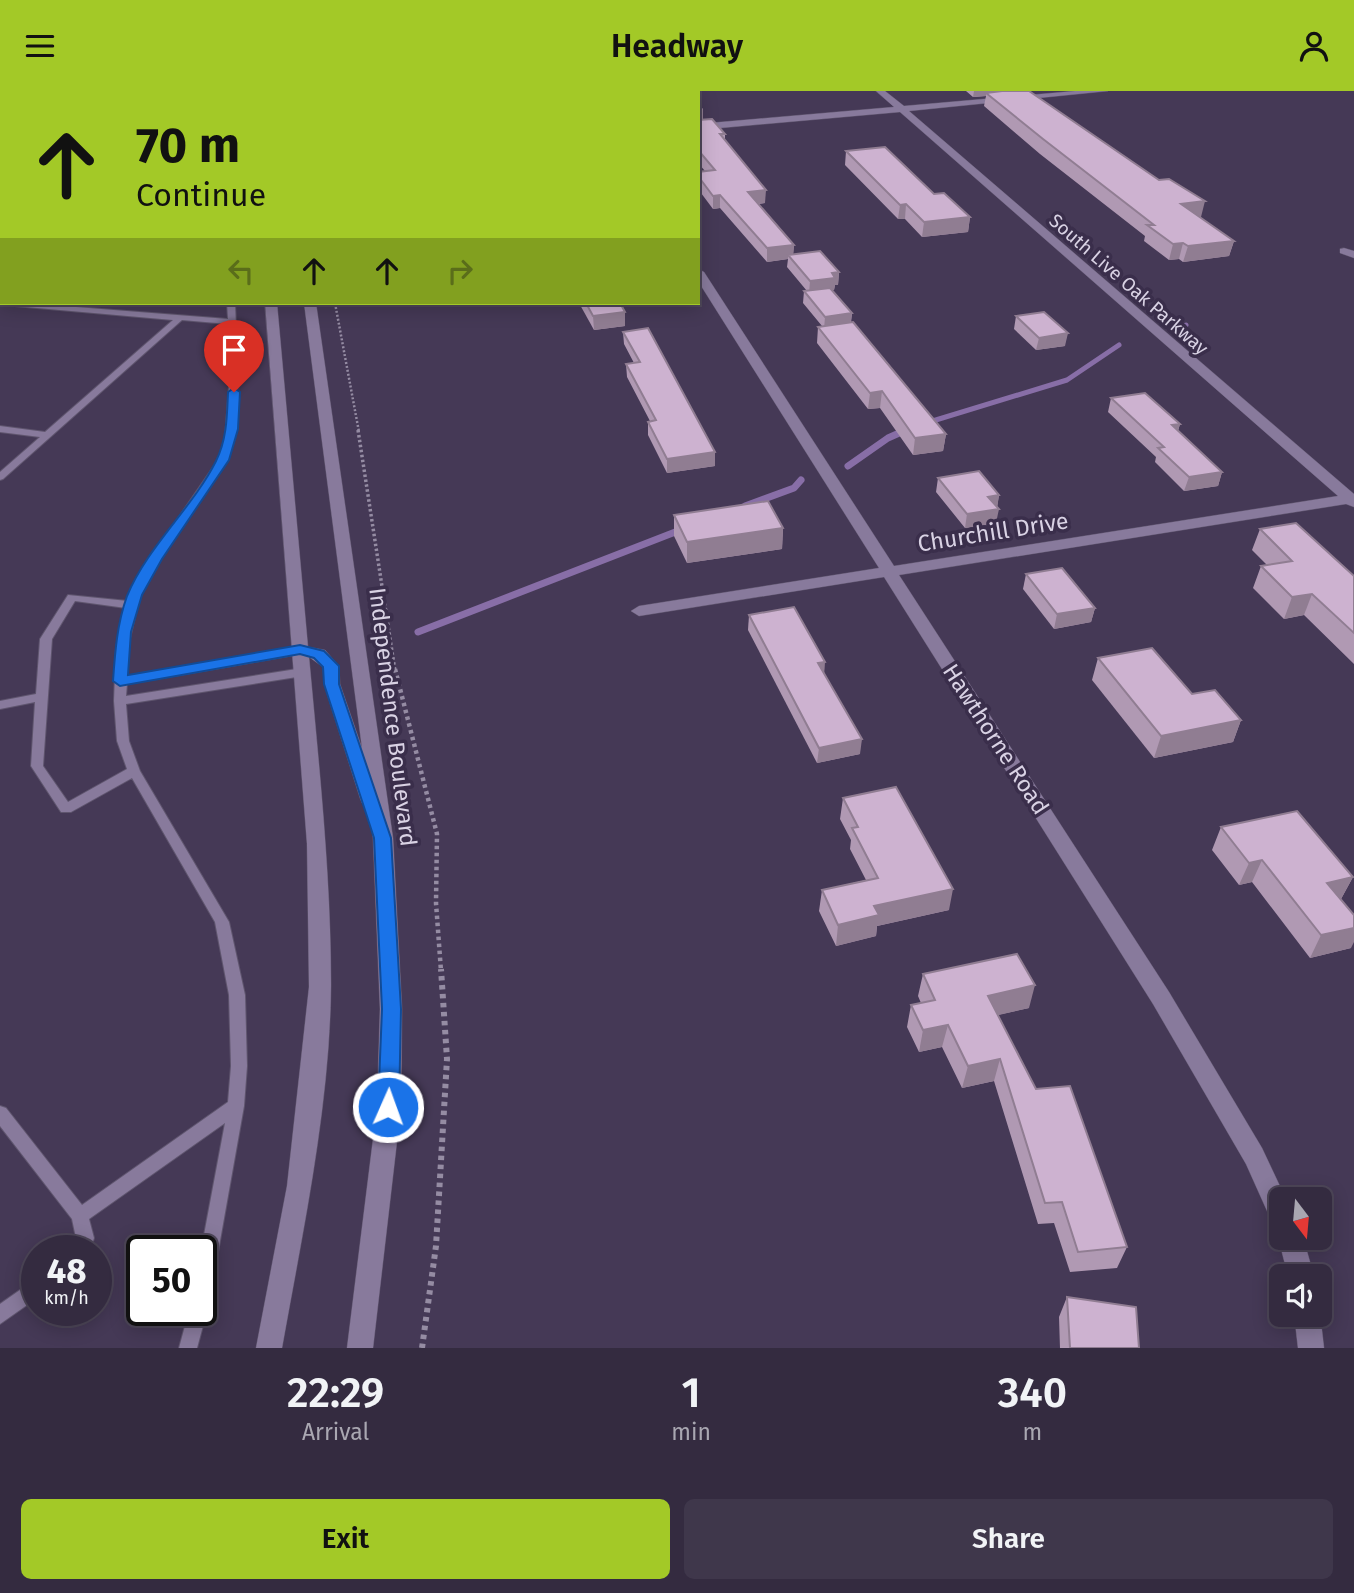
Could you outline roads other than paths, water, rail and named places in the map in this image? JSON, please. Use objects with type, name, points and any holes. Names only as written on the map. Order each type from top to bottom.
[{"type":"street","name":"South Live Oak Parkway","points":[[880,91],[1352,500]]},
{"type":"street","points":[[700,127],[1104,91]]},
{"type":"street","name":"Hawthorne Road","points":[[700,275],[1161,998],[1254,1156],[1269,1188]]},
{"type":"street","points":[[269,1348],[299,1186],[320,987],[317,844],[271,305]]},
{"type":"street","name":"Independence Boulevard","points":[[310,305],[383,838],[391,1009],[388,1107],[360,1348]]},
{"type":"street","name":"Churchill Drive","points":[[639,611],[1352,500]]},
{"type":"street","points":[[300,649],[319,654],[331,666],[332,684],[383,838]]},
{"type":"street","points":[[1309,1327],[1311,1348]]},
{"type":"lane","points":[[26,305],[232,322]]},
{"type":"lane","points":[[212,1235],[236,1106],[239,1066],[237,995],[222,922],[134,771],[123,741],[120,681],[122,647],[131,605],[155,559],[223,460],[232,429],[231,305]]},
{"type":"lane","points":[[0,477],[180,318]]},
{"type":"lane","points":[[0,429],[47,435]]},
{"type":"lane","points":[[131,605],[72,597],[46,639],[37,766],[66,809],[134,771]]},
{"type":"lane","points":[[120,681],[300,649]]},
{"type":"lane","points":[[120,701],[303,672]]},
{"type":"lane","points":[[0,705],[42,697]]},
{"type":"lane","points":[[80,1216],[236,1106]]},
{"type":"lane","points":[[0,1113],[80,1216],[84,1235]]},
{"type":"lane","points":[[0,1315],[21,1299]]},
{"type":"lane","points":[[188,1348],[194,1326]]},
{"type":"waterway","points":[[1178,328],[1186,325]]},
{"type":"waterway","points":[[926,423],[1067,380],[1119,345]]},
{"type":"waterway","points":[[848,466],[888,438],[906,430]]},
{"type":"waterway","points":[[902,432],[907,430]]},
{"type":"waterway","points":[[745,506],[794,488],[801,480]]},
{"type":"waterway","points":[[418,632],[683,529]]}]
